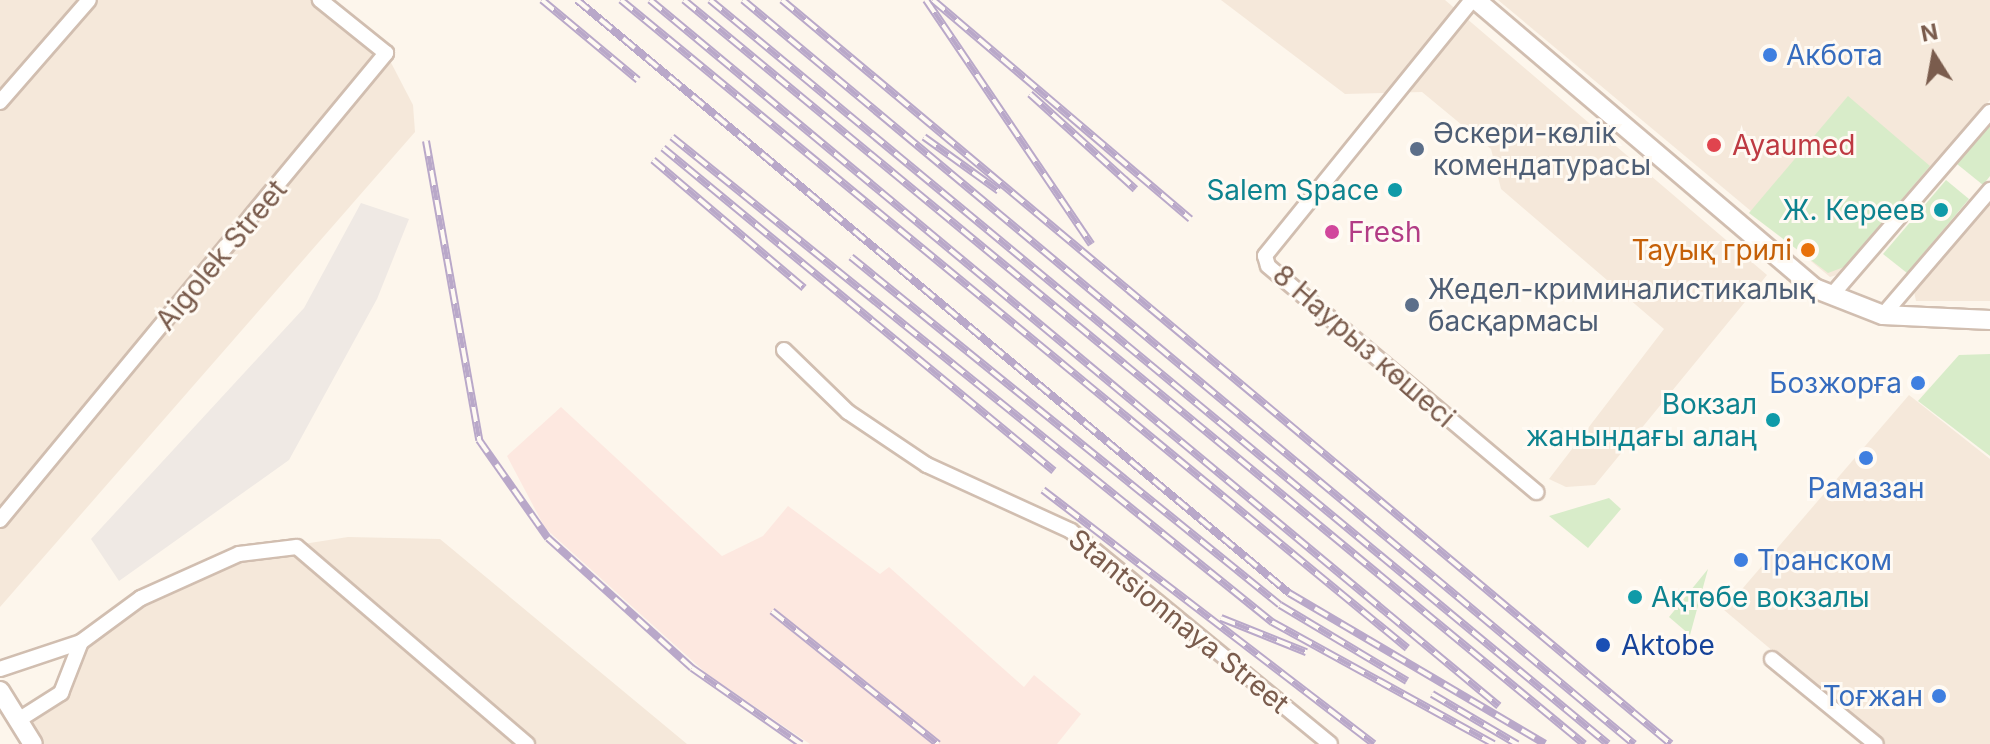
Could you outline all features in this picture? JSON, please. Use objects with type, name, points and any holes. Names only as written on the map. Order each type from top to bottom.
[{"type":"street","points":[[0,102],[89,0]]},
{"type":"street","name":"Aigolek Street","points":[[0,520],[386,53],[320,0]]},
{"type":"street","points":[[1474,0],[1803,279],[1831,296],[1883,315],[1990,320]]},
{"type":"street","name":"8 Наурыз көшесі","points":[[1474,0],[1265,256],[1268,266],[1536,492]]},
{"type":"street","points":[[1831,296],[1990,112]]},
{"type":"street","points":[[1883,315],[1990,190]]},
{"type":"street","name":"Stantsionnaya Street","points":[[784,350],[848,412],[927,465],[1071,531],[1330,744]]},
{"type":"street","points":[[0,669],[81,642],[141,598],[239,554],[297,547],[527,744]]},
{"type":"street","points":[[20,719],[61,693],[81,642]]},
{"type":"street","points":[[1772,659],[1876,744]]},
{"type":"street","points":[[0,691],[33,744]]},
{"type":"shaded area","points":[[0,0],[320,0],[386,53],[413,105],[415,132],[0,607]]},
{"type":"shaded area","points":[[1221,0],[1445,0],[1767,275],[1595,485],[1566,487],[1549,479],[1664,329],[1501,189],[1491,149],[1422,92],[1345,94]]},
{"type":"shaded area","points":[[1498,0],[1990,0],[1990,100],[1844,273],[1830,277]]},
{"type":"shaded area","points":[[1990,196],[1990,301],[1916,301],[1913,287]]},
{"type":"shaded area","points":[[361,203],[409,219],[377,299],[289,460],[119,581],[91,539],[304,308]]},
{"type":"shaded area","points":[[1909,395],[1990,459],[1990,744],[1884,744],[1724,610]]},
{"type":"shaded area","points":[[561,407],[722,556],[763,536],[788,506],[880,574],[889,567],[1024,687],[1034,675],[1081,714],[1057,744],[810,744],[707,674],[545,528],[507,456]]},
{"type":"shaded area","points":[[348,537],[440,539],[687,744],[26,744],[20,719],[76,663],[82,642],[141,598],[239,554]]},
{"type":"green space","points":[[1848,96],[1930,166],[1844,267],[1828,273],[1749,213]]},
{"type":"green space","points":[[1990,125],[1990,176],[1983,185],[1957,164]]},
{"type":"green space","points":[[1946,180],[1969,199],[1907,273],[1883,254]]},
{"type":"green space","points":[[1990,354],[1990,456],[1918,401],[1959,355]]},
{"type":"green space","points":[[1609,498],[1621,509],[1588,548],[1549,516]]},
{"type":"green space","points":[[1708,569],[1690,635],[1669,617]]},
{"type":"railway","points":[[542,0],[638,80]]},
{"type":"railway","points":[[577,0],[1289,593],[1545,744]]},
{"type":"railway","points":[[621,0],[1407,648]]},
{"type":"railway","points":[[650,0],[1499,706]]},
{"type":"railway","points":[[684,0],[1584,744]]},
{"type":"railway","points":[[710,0],[1608,744]]},
{"type":"railway","points":[[743,0],[1634,744]]},
{"type":"railway","points":[[782,0],[1671,744]]},
{"type":"railway","points":[[926,0],[1091,244]]},
{"type":"railway","points":[[933,0],[1190,219]]},
{"type":"railway","points":[[1030,94],[1135,189]]},
{"type":"railway","points":[[672,137],[1272,622],[1494,744]]},
{"type":"railway","points":[[924,137],[999,191]]},
{"type":"railway","points":[[426,141],[479,440],[548,538],[692,668],[801,744]]},
{"type":"railway","points":[[663,148],[1054,471]]},
{"type":"railway","points":[[653,160],[804,288]]},
{"type":"railway","points":[[851,257],[1280,605],[1407,681]]},
{"type":"railway","points":[[1043,490],[1374,744]]},
{"type":"railway","points":[[772,611],[938,744]]},
{"type":"railway","points":[[1221,618],[1306,652]]},
{"type":"railway","points":[[1432,694],[1517,744]]},
{"type":"place","name":"Акбота","points":[[1770,55]]},
{"type":"place","name":"Ayaumed","points":[[1714,145]]},
{"type":"place","name":"Әскери-көлік комендатурасы","points":[[1417,149]]},
{"type":"place","name":"Salem Space","points":[[1395,190]]},
{"type":"place","name":"Ж. Кереев","points":[[1941,210]]},
{"type":"place","name":"Fresh","points":[[1332,232]]},
{"type":"place","name":"Тауық грилі","points":[[1808,250]]},
{"type":"place","name":"Жедел-криминалистикалық басқармасы","points":[[1412,305]]},
{"type":"place","name":"Бозжорға","points":[[1918,383]]},
{"type":"place","name":"Вокзал жанындағы алаң","points":[[1773,420]]},
{"type":"place","name":"Рамазан","points":[[1866,458]]},
{"type":"place","name":"Транском","points":[[1741,560]]},
{"type":"place","name":"Ақтөбе вокзалы","points":[[1635,597]]},
{"type":"place","name":"Aktobe","points":[[1603,645]]},
{"type":"place","name":"Тоғжан","points":[[1939,696]]}]
